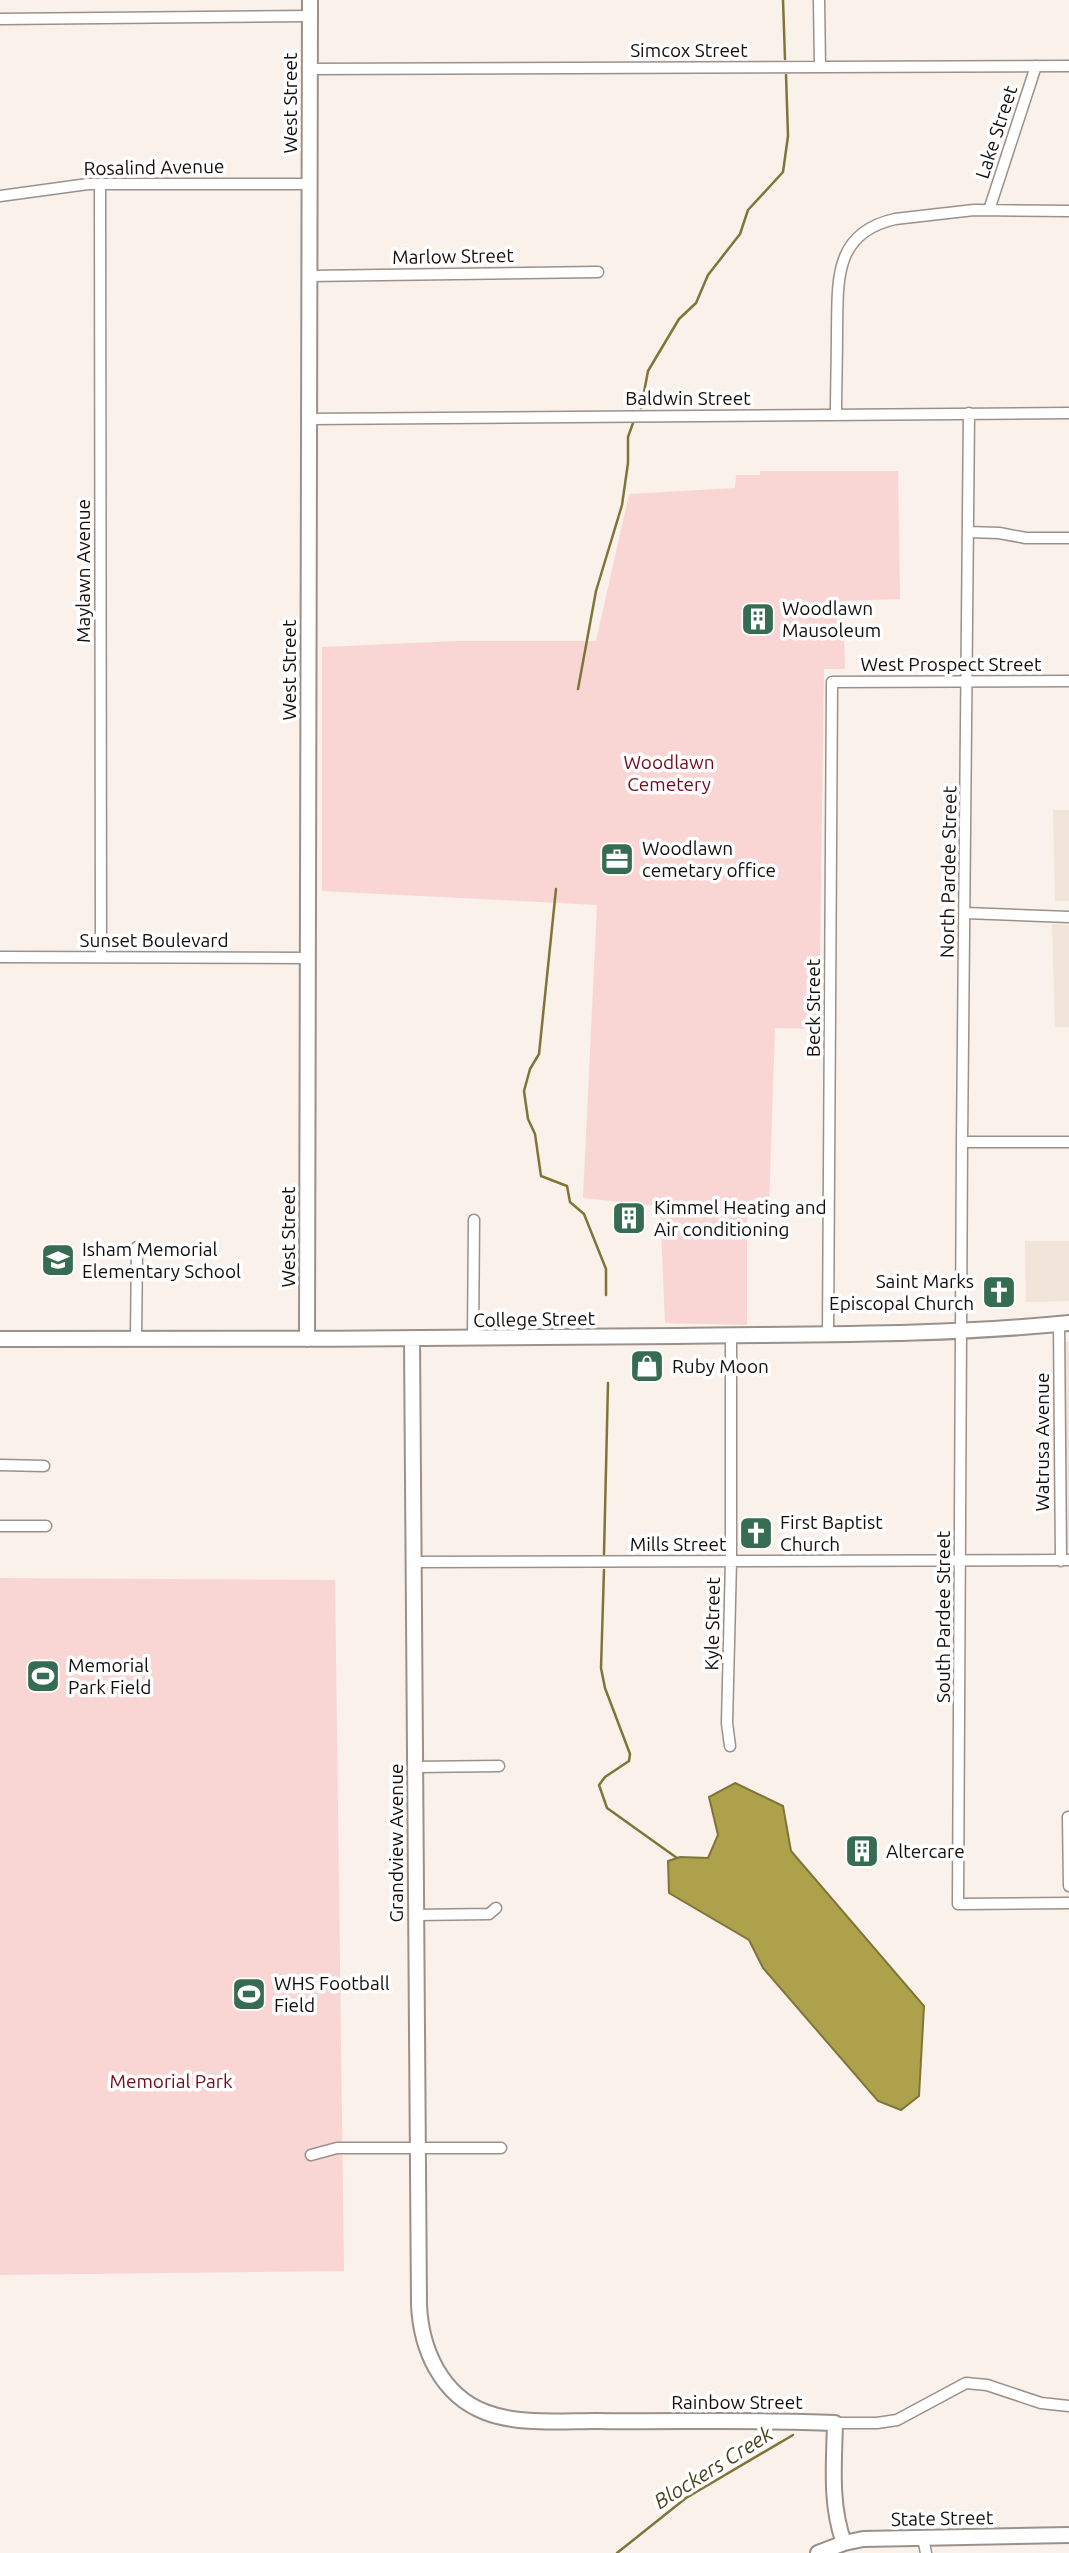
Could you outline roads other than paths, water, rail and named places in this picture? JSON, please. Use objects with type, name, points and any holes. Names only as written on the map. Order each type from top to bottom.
[{"type":"street","name":"West Street","points":[[307,1339],[310,0]]},
{"type":"street","points":[[820,0],[820,67]]},
{"type":"street","points":[[0,19],[310,16]]},
{"type":"street","name":"Lake Street","points":[[989,210],[1036,66]]},
{"type":"street","name":"Simcox Street","points":[[310,69],[1069,66]]},
{"type":"street","name":"Rosalind Avenue","points":[[0,196],[100,184],[309,184]]},
{"type":"street","name":"Maylawn Avenue","points":[[100,184],[101,957]]},
{"type":"street","points":[[836,414],[838,279],[845,254],[871,227],[882,222],[989,210],[1069,211]]},
{"type":"street","name":"Marlow Street","points":[[308,276],[598,272]]},
{"type":"street","name":"North Pardee Street","points":[[961,1331],[969,413]]},
{"type":"street","name":"Baldwin Street","points":[[308,419],[1069,413]]},
{"type":"street","points":[[968,532],[999,533],[1026,538],[1069,538]]},
{"type":"street","name":"West Prospect Street","points":[[832,682],[1069,681]]},
{"type":"street","name":"Beck Street","points":[[828,1335],[832,682]]},
{"type":"street","points":[[965,913],[1069,917]]},
{"type":"street","name":"Sunset Boulevard","points":[[0,957],[308,958]]},
{"type":"street","points":[[962,1142],[1069,1142]]},
{"type":"street","points":[[473,1339],[474,1220]]},
{"type":"street","points":[[136,1247],[136,1339]]},
{"type":"street","name":"College Street","points":[[0,1339],[473,1339],[828,1335],[961,1331],[1064,1323]]},
{"type":"street","name":"Watrusa Avenue","points":[[1064,1323],[1065,1560]]},
{"type":"street","name":"South Pardee Street","points":[[961,1331],[958,1904],[1069,1903]]},
{"type":"street","name":"Kyle Street","points":[[730,1746],[727,1723],[731,1561],[731,1335]]},
{"type":"street","name":"Grandview Avenue","points":[[412,1339],[420,2315],[425,2346]]},
{"type":"street","points":[[0,1465],[44,1466]]},
{"type":"street","points":[[0,1526],[46,1526]]},
{"type":"street","name":"Mills Street","points":[[414,1562],[1065,1560]]},
{"type":"street","points":[[415,1767],[499,1766]]},
{"type":"street","points":[[1068,1817],[1069,1886]]},
{"type":"street","points":[[416,1915],[489,1914],[496,1908]]},
{"type":"street","points":[[312,2155],[337,2148],[501,2148]]},
{"type":"street","name":"Rainbow Street","points":[[425,2346],[434,2365],[452,2390],[484,2412],[502,2417],[558,2421],[782,2420],[877,2423],[897,2420],[966,2383],[975,2382],[1041,2403],[1069,2406]]},
{"type":"street","points":[[835,2423],[835,2509],[837,2525],[844,2543]]},
{"type":"street","name":"State Street","points":[[818,2553],[863,2539],[1069,2535]]},
{"type":"street","points":[[923,2538],[926,2553]]},
{"type":"waterway","points":[[783,0],[785,59]]},
{"type":"waterway","points":[[641,408],[648,371],[679,319],[696,303],[708,275],[740,234],[748,210],[783,172],[788,136],[786,75]]},
{"type":"waterway","points":[[578,689],[596,591],[622,505],[628,463],[628,437],[633,423]]},
{"type":"waterway","points":[[556,889],[539,1054],[530,1069],[524,1091],[528,1119],[535,1134],[541,1176],[567,1186],[570,1202],[584,1214],[606,1269],[606,1295]]},
{"type":"waterway","points":[[604,1554],[608,1383]]},
{"type":"waterway","points":[[604,1570],[601,1668],[605,1688],[630,1754],[629,1761],[605,1777],[599,1785],[607,1808],[677,1858]]},
{"type":"waterway","name":"Blockers Creek","points":[[617,2553],[686,2498],[793,2435]]},
{"type":"place","name":"Woodlawn Mausoleum","points":[[758,619]]},
{"type":"place","name":"Woodlawn cemetary office","points":[[617,859]]},
{"type":"place","name":"Kimmel Heating and Air conditioning","points":[[629,1218]]},
{"type":"place","name":"Isham Memorial Elementary School","points":[[58,1260]]},
{"type":"place","name":"Saint Marks Episcopal Church","points":[[999,1292]]},
{"type":"place","name":"Ruby Moon","points":[[647,1366]]},
{"type":"place","name":"First Baptist Church","points":[[756,1533]]},
{"type":"place","name":"Memorial Park Field","points":[[43,1676]]},
{"type":"place","name":"Altercare","points":[[862,1851]]},
{"type":"place","name":"WHS Football Field","points":[[249,1994]]},
{"type":"park label","name":"Woodlawn Cemetery","points":[[669,773]]},
{"type":"park label","name":"Memorial Park","points":[[171,2081]]}]
